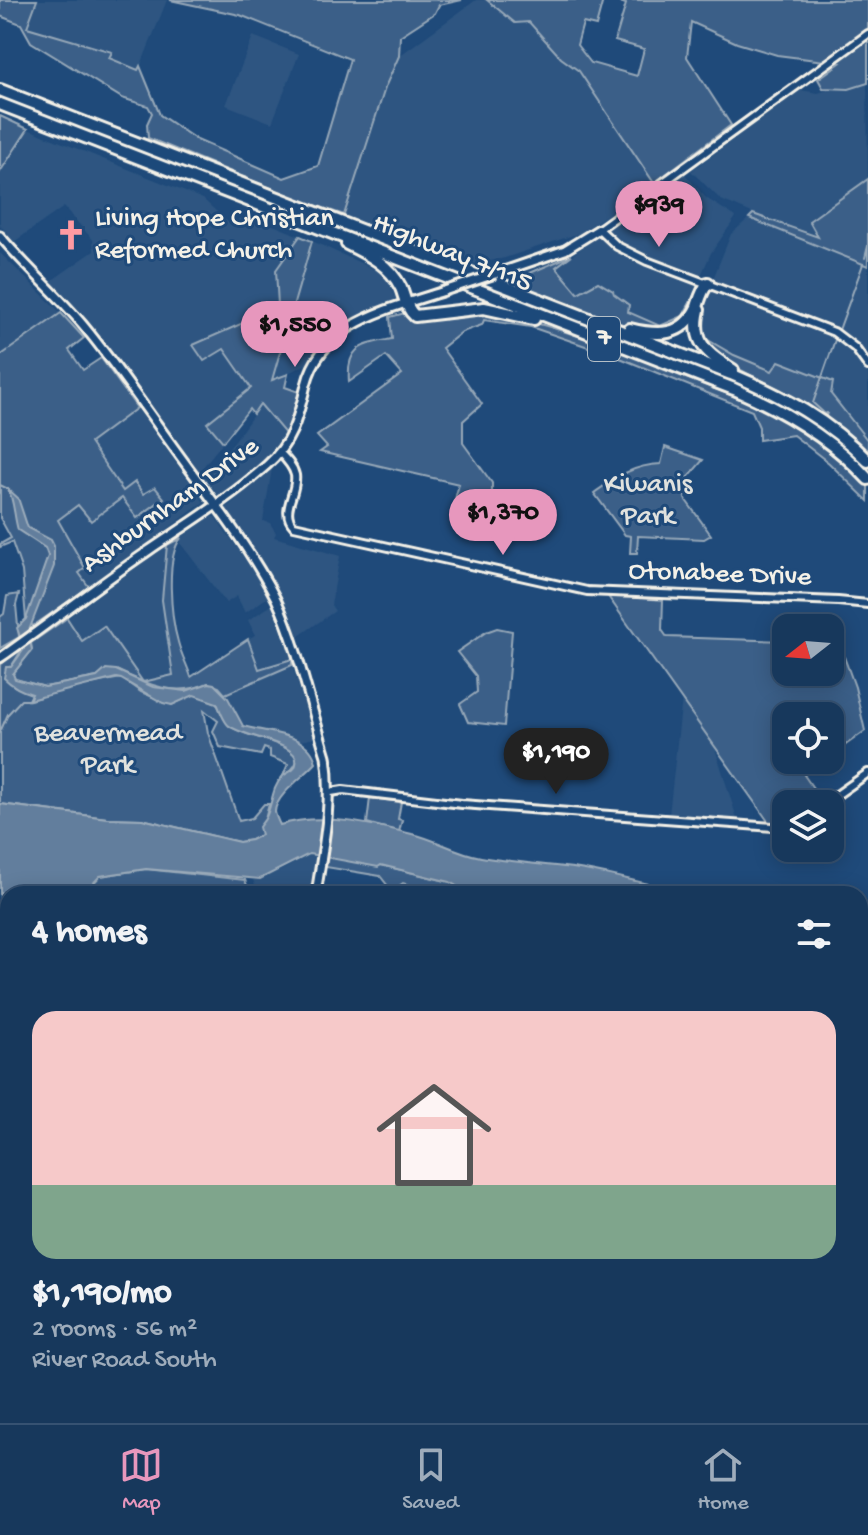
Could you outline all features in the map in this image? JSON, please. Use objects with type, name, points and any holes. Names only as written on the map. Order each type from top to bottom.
[{"type":"highway","name":"Highway 7/115","points":[[0,90],[306,207],[777,394],[824,422],[868,461]]},
{"type":"highway","name":"Highway 7/115","points":[[0,104],[763,402],[819,437],[868,479]]},
{"type":"highway","points":[[323,231],[381,263],[398,282],[410,311],[416,316],[469,308],[503,311],[626,347]]},
{"type":"highway","points":[[567,310],[628,329],[664,334],[678,330],[688,321],[708,283]]},
{"type":"highway","points":[[708,283],[696,324],[702,345],[724,364],[777,394]]},
{"type":"main road","name":"Ashburnham Drive","points":[[0,658],[217,506],[280,453],[294,432],[311,370],[330,342],[356,322],[565,250],[599,229]]},
{"type":"main road","points":[[0,236],[25,266]]},
{"type":"main road","points":[[0,243],[74,315],[96,342],[217,506],[254,561],[281,611],[326,756],[331,792],[317,886]]},
{"type":"street","name":"Ashburnham Drive","points":[[599,229],[868,34]]},
{"type":"street","points":[[599,229],[630,253],[834,332],[855,348],[868,366]]},
{"type":"street","name":"Otonabee Drive","points":[[280,453],[289,462],[295,476],[287,513],[289,522],[294,526],[587,591],[868,604]]},
{"type":"street","points":[[844,790],[868,773]]},
{"type":"street","points":[[331,792],[354,791],[462,804],[772,827]]},
{"type":"shaded area","points":[[37,0],[167,0],[139,70],[109,58],[112,52],[27,27]]},
{"type":"shaded area","points":[[476,0],[487,0],[515,23],[529,21],[561,58],[579,71],[654,183],[580,233],[505,258],[475,264],[344,215],[386,85],[399,56]]},
{"type":"shaded area","points":[[253,36],[299,54],[272,123],[226,105]]},
{"type":"shaded area","points":[[867,82],[868,179],[809,221],[819,238],[721,200],[691,171],[800,90],[818,93],[836,87],[849,89]]},
{"type":"shaded area","points":[[28,129],[203,199],[231,225],[246,214],[300,236],[276,270],[279,305],[257,312],[258,317],[224,348],[251,388],[207,423],[223,442],[199,472],[106,344],[51,281],[94,251],[93,240],[64,207],[14,242],[0,225],[0,172]]},
{"type":"shaded area","points":[[684,173],[706,198],[736,217],[711,253],[683,316],[660,326],[628,312],[629,304],[613,294],[579,293],[556,267]]},
{"type":"shaded area","points":[[749,218],[868,266],[868,441],[831,394],[734,355],[703,337],[706,301],[713,279],[731,234]]},
{"type":"shaded area","points":[[312,241],[385,274],[396,299],[349,320],[325,338],[309,363],[271,381]]},
{"type":"shaded area","points":[[0,253],[61,313],[0,356]]},
{"type":"shaded area","points":[[261,404],[287,436],[260,466],[219,497],[204,477]]},
{"type":"shaded area","points":[[137,408],[204,502],[89,587],[78,572],[85,568],[58,521],[78,505],[91,520],[122,497],[143,494],[123,491],[90,443]]},
{"type":"shaded area","points":[[272,469],[263,521],[270,523],[276,533],[274,537],[340,556],[331,605],[335,611],[296,638],[277,590],[226,508]]},
{"type":"shaded area","points":[[8,489],[18,498],[28,528],[51,540],[54,546],[54,566],[28,633],[32,650],[13,674],[15,679],[45,687],[97,677],[106,669],[116,670],[153,687],[186,691],[214,684],[228,698],[243,726],[297,740],[312,753],[316,763],[285,792],[276,806],[280,825],[329,819],[363,823],[421,836],[472,855],[587,870],[654,886],[456,886],[381,865],[378,867],[309,854],[260,879],[146,869],[100,876],[91,886],[0,886],[0,804],[107,818],[142,819],[239,842],[261,835],[259,827],[268,812],[276,786],[296,764],[290,750],[228,725],[217,703],[194,695],[172,705],[116,678],[29,700],[32,694],[4,678],[6,667],[11,667],[24,649],[17,628],[26,619],[48,556],[45,548],[18,530]]},
{"type":"shaded area","points":[[210,517],[215,517],[257,575],[268,597],[245,613],[237,596],[226,603],[181,544],[181,538]]},
{"type":"shaded area","points":[[167,545],[162,600],[173,675],[143,682],[103,626],[82,641],[67,618]]},
{"type":"shaded area","points":[[272,605],[292,659],[258,669],[248,639],[255,635],[248,620]]},
{"type":"shaded area","points":[[292,665],[315,738],[300,741],[239,723],[225,694]]},
{"type":"shaded area","points":[[682,698],[714,745],[738,822],[669,815]]},
{"type":"shaded area","points":[[309,854],[316,854],[312,886],[255,886],[253,880],[286,868]]},
{"type":"green space","points":[[0,0],[37,0],[27,27],[112,52],[109,58],[138,70],[140,66],[160,115],[197,140],[284,178],[318,166],[350,59],[240,15],[170,0],[462,0],[439,5],[435,13],[400,36],[399,56],[386,85],[344,215],[148,138],[147,124],[152,113],[148,106],[122,98],[31,42],[21,24],[0,16]]},
{"type":"green space","points":[[487,0],[603,0],[596,26],[583,23],[577,45],[591,63],[637,76],[644,49],[615,41],[626,4],[614,0],[868,0],[868,83],[849,89],[823,88],[818,79],[840,63],[777,55],[737,43],[691,22],[687,57],[731,125],[654,183],[579,71],[561,58],[529,22],[515,23]]},
{"type":"green space","points":[[0,116],[28,129],[0,172]]},
{"type":"green space","points":[[868,179],[868,266],[749,218],[753,214],[818,237],[809,221]]},
{"type":"green space","points":[[300,236],[312,241],[272,380],[288,374],[285,387],[299,392],[287,436],[260,404],[253,414],[249,409],[223,442],[207,423],[251,388],[224,349],[204,361],[193,345],[257,317],[256,312],[278,305],[276,270]]},
{"type":"green space","points":[[572,255],[556,267],[578,293],[598,282],[629,305],[628,312],[660,326],[683,316],[696,291],[700,292],[686,316],[676,326],[663,331],[631,327],[509,282]]},
{"type":"green space","points":[[470,312],[529,321],[567,332],[755,404],[814,439],[841,461],[868,486],[868,501],[829,463],[793,435],[759,440],[759,427],[752,411],[620,358],[531,327],[484,320],[482,325],[462,332],[442,348],[482,404],[463,421],[463,443],[492,483],[492,504],[472,508],[454,503],[459,484],[320,452],[327,447],[317,436],[402,374],[386,356],[349,382],[350,361],[358,349],[392,339],[390,317],[405,313],[409,316]]},
{"type":"green space","points":[[61,313],[84,338],[69,350],[83,370],[101,358],[137,408],[90,443],[123,491],[135,482],[143,494],[155,487],[164,498],[137,518],[122,498],[91,521],[78,505],[58,520],[85,568],[79,573],[89,587],[33,626],[26,619],[22,571],[12,542],[0,547],[11,538],[0,518],[0,356]]},
{"type":"green space","points":[[703,337],[734,355],[772,371],[779,361],[833,382],[831,394],[868,441],[868,455],[800,400],[720,357]]},
{"type":"green space","name":"Kiwanis Park","points":[[665,447],[703,460],[684,482],[685,499],[711,535],[704,539],[638,536],[637,553],[630,553],[631,536],[625,535],[594,493],[634,469],[661,464]]},
{"type":"green space","points":[[181,538],[171,573],[173,618],[191,677],[248,639],[259,669],[292,659],[292,665],[225,694],[219,687],[208,683],[173,689],[144,682],[173,675],[162,600],[167,545]]},
{"type":"green space","points":[[19,594],[16,605],[19,637],[0,648],[0,617],[4,614],[7,596]]},
{"type":"green space","points":[[607,595],[663,600],[662,630],[667,637],[772,641],[772,686],[844,686],[844,657],[865,731],[844,746],[844,702],[772,702],[772,774],[805,774],[814,790],[772,790],[770,824]]},
{"type":"green space","points":[[67,618],[82,641],[104,626],[143,681],[116,670],[45,687],[15,679],[13,674],[32,650],[31,643]]},
{"type":"green space","points":[[497,628],[512,631],[504,726],[468,722],[460,704],[477,692],[476,676],[457,652]]},
{"type":"green space","name":"Beavermead Park","points":[[23,648],[11,667],[14,686],[32,694],[30,700],[121,678],[141,692],[172,705],[194,694],[217,703],[229,725],[290,750],[296,757],[295,766],[283,776],[288,764],[270,757],[270,750],[264,748],[261,755],[220,747],[213,731],[218,721],[204,710],[208,733],[239,821],[252,818],[264,804],[269,804],[261,835],[239,842],[142,819],[107,818],[0,804],[0,665]]},
{"type":"green space","points":[[370,798],[401,802],[399,832],[367,823]]},
{"type":"green space","points":[[328,856],[381,865],[456,886],[412,886],[403,883],[388,886],[380,876],[326,867]]},
{"type":"green space","points":[[146,869],[245,880],[247,886],[91,886],[100,876]]},
{"type":"waterway","points":[[865,258],[868,246]]},
{"type":"waterway","points":[[839,330],[863,264]]},
{"type":"waterway","points":[[826,416],[827,413],[813,403],[836,337]]},
{"type":"waterway","points":[[657,367],[757,405]]},
{"type":"waterway","points":[[773,414],[816,441]]},
{"type":"waterway","points":[[0,485],[8,489]]},
{"type":"waterway","points":[[0,732],[8,714],[21,700],[29,700]]},
{"type":"place","name":"Living Hope Christian Reformed Church","points":[[71,235]]}]
